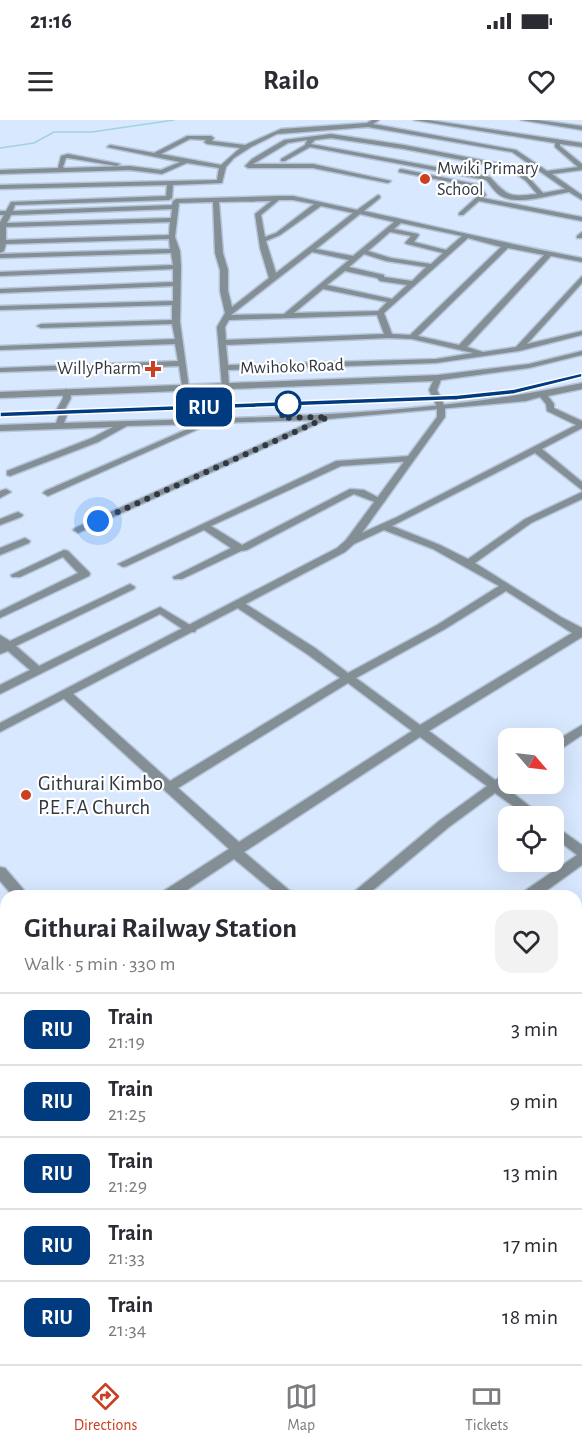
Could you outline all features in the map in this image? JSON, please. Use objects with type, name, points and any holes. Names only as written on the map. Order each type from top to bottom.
[{"type":"street","points":[[368,125],[376,120]]},
{"type":"street","points":[[417,120],[582,145]]},
{"type":"street","points":[[524,120],[582,128]]},
{"type":"street","points":[[0,187],[220,182],[223,167],[227,161],[263,137],[281,131],[368,125],[509,150],[548,173],[582,198]]},
{"type":"street","points":[[326,162],[316,166],[248,166],[286,141],[331,136],[372,141],[507,166],[528,180],[541,194]]},
{"type":"street","points":[[155,156],[189,137],[211,138],[207,142],[248,147]]},
{"type":"street","points":[[309,145],[307,144],[313,138]]},
{"type":"street","points":[[558,141],[557,146],[582,168]]},
{"type":"street","points":[[283,160],[309,145],[488,178],[502,194],[507,196],[517,197],[571,190]]},
{"type":"street","points":[[110,147],[223,167]]},
{"type":"street","points":[[332,157],[339,152]]},
{"type":"street","points":[[66,170],[60,167],[63,157],[71,156],[162,172],[186,161]]},
{"type":"street","points":[[262,156],[388,181]]},
{"type":"street","points":[[352,174],[374,158]]},
{"type":"street","points":[[225,386],[221,327],[227,315],[360,212],[388,181],[411,165]]},
{"type":"street","points":[[0,172],[130,168]]},
{"type":"street","points":[[548,173],[582,168]]},
{"type":"street","points":[[62,211],[61,203],[58,201],[66,170]]},
{"type":"street","points":[[401,171],[478,186],[483,195],[461,214]]},
{"type":"street","points":[[0,251],[1,225],[9,212],[9,203],[170,198],[170,183]]},
{"type":"street","points":[[273,278],[263,240],[259,212],[278,198]]},
{"type":"street","points":[[186,387],[176,322],[177,267],[172,237],[176,201],[293,198],[467,235],[506,246],[582,260]]},
{"type":"street","points":[[478,199],[582,219]]},
{"type":"street","points":[[216,200],[219,253],[224,270],[227,315]]},
{"type":"street","points":[[263,240],[278,234],[319,204]]},
{"type":"street","points":[[0,213],[175,207]]},
{"type":"street","points":[[1,225],[174,220]]},
{"type":"street","points":[[285,317],[399,221]]},
{"type":"street","points":[[388,230],[416,235],[409,243],[447,252]]},
{"type":"street","points":[[227,315],[285,317],[380,313],[467,235]]},
{"type":"street","points":[[1,242],[172,237]]},
{"type":"street","points":[[412,337],[506,246]]},
{"type":"street","points":[[312,250],[355,259]]},
{"type":"street","points":[[0,256],[176,251]]},
{"type":"street","points":[[363,252],[388,258],[386,260],[431,266]]},
{"type":"street","points":[[461,348],[549,254]]},
{"type":"street","points":[[0,274],[177,267]]},
{"type":"street","points":[[343,268],[381,277],[380,279],[412,283]]},
{"type":"street","points":[[519,349],[582,278]]},
{"type":"street","points":[[0,291],[177,284]]},
{"type":"street","points":[[320,286],[392,301]]},
{"type":"street","points":[[0,308],[176,303]]},
{"type":"street","points":[[380,313],[389,336]]},
{"type":"street","points":[[41,326],[176,322]]},
{"type":"street","points":[[224,368],[436,361],[519,349],[582,333]]},
{"type":"street","points":[[222,343],[389,336],[412,337],[489,354]]},
{"type":"street","points":[[0,348],[178,341]]},
{"type":"street","name":"Mwihoko Road","points":[[0,395],[438,378],[529,366],[582,353]]},
{"type":"street","points":[[0,370],[181,363]]},
{"type":"street","points":[[350,543],[441,417],[441,407],[433,390],[438,378]]},
{"type":"street","points":[[0,428],[328,417],[441,407],[542,394],[582,386]]},
{"type":"street","points":[[59,426],[63,415],[61,409],[67,398],[66,392]]},
{"type":"street","points":[[542,394],[550,404],[550,409],[582,425]]},
{"type":"street","points":[[78,530],[328,417]]},
{"type":"street","points":[[48,493],[212,420]]},
{"type":"street","points":[[10,473],[95,440],[124,424]]},
{"type":"street","points":[[0,728],[331,557],[350,543],[582,425]]},
{"type":"street","points":[[536,449],[582,487]]},
{"type":"street","points":[[123,564],[339,463],[410,459]]},
{"type":"street","points":[[178,577],[243,548],[353,491],[361,492],[380,501]]},
{"type":"street","points":[[470,562],[528,521],[582,495]]},
{"type":"street","points":[[0,522],[18,515]]},
{"type":"street","points":[[204,526],[239,548]]},
{"type":"street","points":[[176,890],[420,731],[581,632],[470,562],[418,537],[384,527]]},
{"type":"street","points":[[0,552],[25,541]]},
{"type":"street","points":[[0,615],[84,576],[85,573],[64,553],[16,575]]},
{"type":"street","points":[[169,787],[348,678],[441,627],[506,586]]},
{"type":"street","points":[[5,648],[130,587]]},
{"type":"street","points":[[240,605],[348,678],[524,806]]},
{"type":"street","points":[[0,690],[160,610],[191,630]]},
{"type":"street","points":[[0,638],[5,648],[38,671]]},
{"type":"street","points":[[67,694],[282,890]]},
{"type":"street","points":[[564,741],[582,729]]},
{"type":"street","points":[[364,890],[496,784]]},
{"type":"street","points":[[564,838],[582,852]]},
{"type":"street","points":[[537,890],[582,858]]},
{"type":"street","points":[[3,880],[15,890]]},
{"type":"waterway","points":[[0,148],[34,143],[54,132],[92,132],[174,120]]},
{"type":"railway","points":[[0,415],[457,397],[514,392],[582,375]]},
{"type":"train","name":"RIU","points":[[0,415],[457,397],[514,392],[582,375]]},
{"type":"place","name":"Mwiki Primary School","points":[[425,179]]},
{"type":"place","name":"WillyPharm","points":[[153,369]]},
{"type":"place","name":"Githurai Kimbo P.E.F.A Church","points":[[26,795]]},
{"type":"route","points":[[98,521],[302,431],[328,417],[281,418],[288,404]]}]
